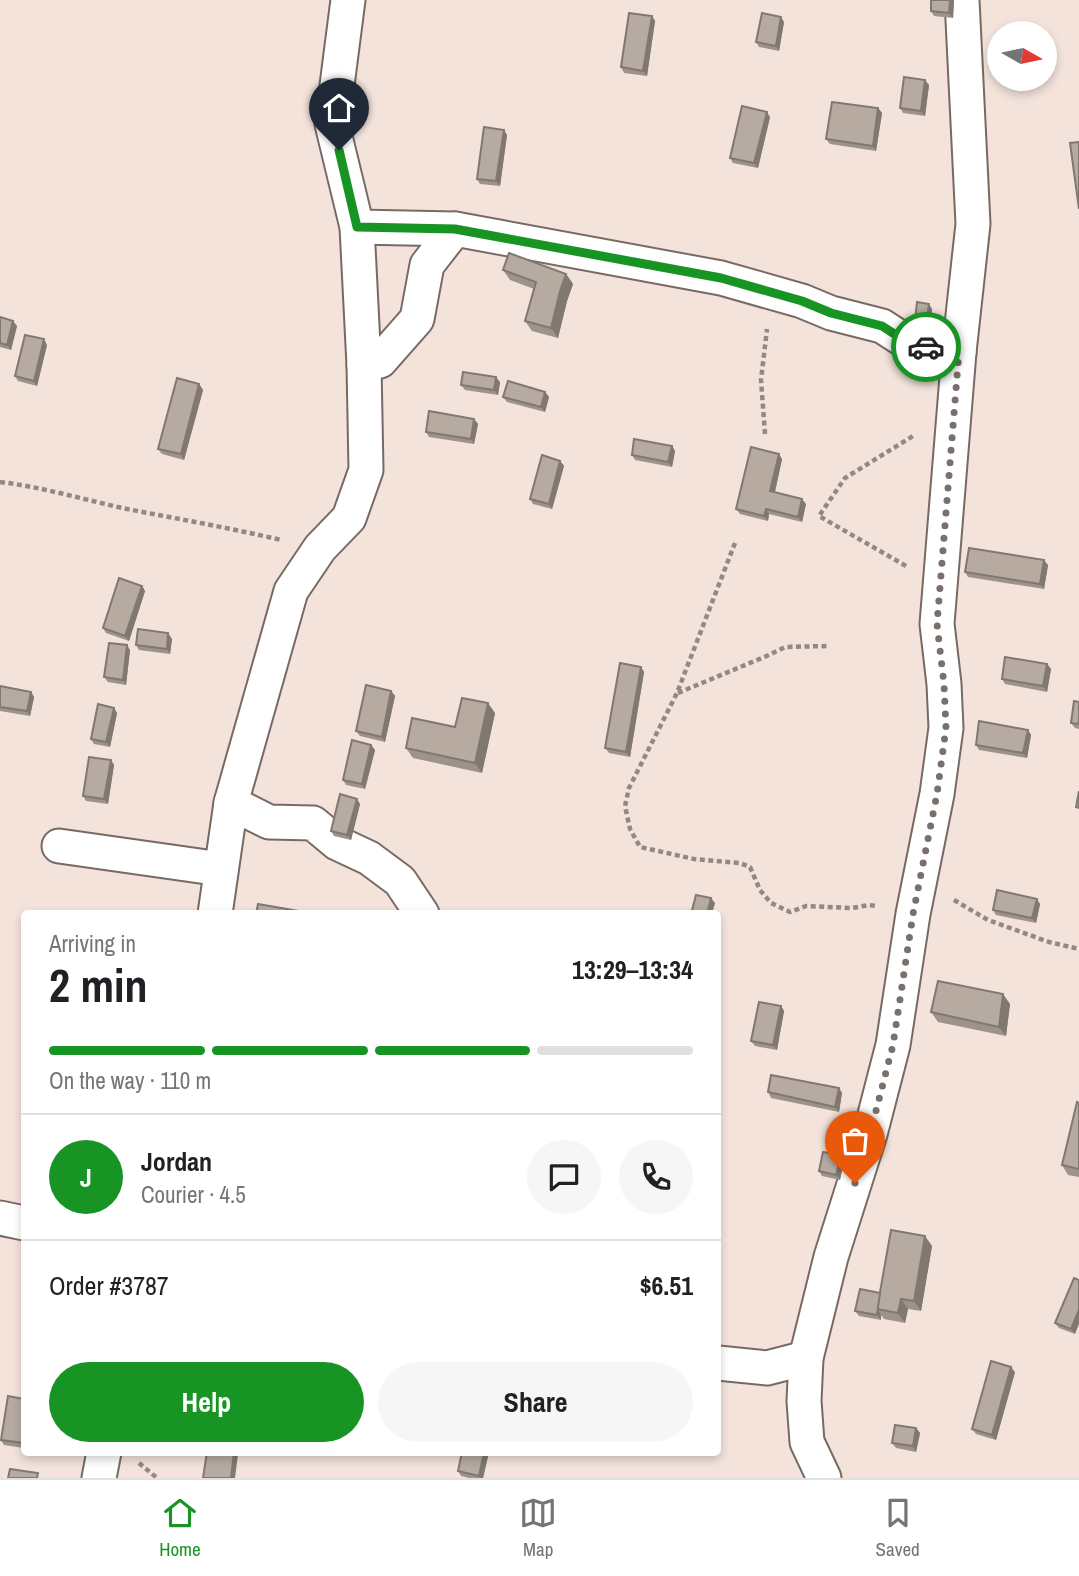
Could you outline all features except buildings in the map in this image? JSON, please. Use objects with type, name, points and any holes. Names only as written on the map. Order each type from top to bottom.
[{"type":"street","points":[[216,910],[231,803],[291,591],[320,548],[349,518],[366,470],[357,227],[332,124],[348,0]]},
{"type":"street","points":[[824,1478],[807,1442],[804,1401],[806,1358],[831,1257],[870,1134],[893,1045],[946,728],[937,624],[972,224],[962,0]]},
{"type":"street","points":[[357,227],[455,229],[721,278],[802,301],[831,313],[882,326],[913,346],[959,352]]},
{"type":"street","points":[[364,365],[380,361],[417,319],[427,265],[455,229]]},
{"type":"street","points":[[231,803],[269,822],[313,823],[337,843],[369,859],[400,881],[419,910]]},
{"type":"street","points":[[60,846],[221,869]]},
{"type":"street","points":[[0,1219],[21,1222]]},
{"type":"street","points":[[721,1363],[768,1368],[806,1358]]},
{"type":"street","points":[[99,1478],[103,1456]]},
{"type":"path","points":[[764,290],[769,311],[761,380],[765,434]]},
{"type":"path","points":[[940,575],[912,569],[819,516],[845,478],[888,453],[955,405]]},
{"type":"path","points":[[0,482],[219,525],[320,548]]},
{"type":"path","points":[[735,543],[677,693],[629,788],[625,806],[630,829],[640,847],[694,859],[740,863],[751,867],[760,890],[771,903],[789,912],[806,906],[852,908],[956,900],[1000,925],[1079,949]]},
{"type":"path","points":[[677,693],[785,647],[827,646]]},
{"type":"way so far","points":[[855,1183],[893,1045],[946,728],[937,624],[959,352],[926,347]]},
{"type":"route","points":[[339,150],[357,227],[455,229],[721,278],[802,301],[831,313],[882,326],[913,346],[926,347]]}]
